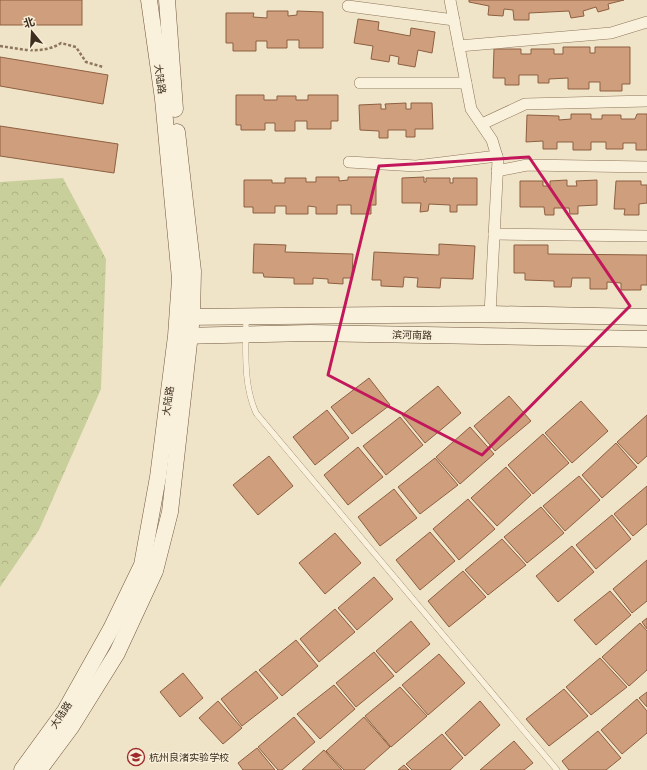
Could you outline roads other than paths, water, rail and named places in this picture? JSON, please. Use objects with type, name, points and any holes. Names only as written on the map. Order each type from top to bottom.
[{"type":"main road","name":"大陆路","points":[[149,0],[163,100],[185,317]]},
{"type":"main road","name":"大陆路","points":[[39,770],[71,727],[117,653],[156,571],[170,512],[182,400],[185,317],[193,271],[172,84],[167,0]]},
{"type":"main road","points":[[185,317],[246,315],[490,314],[647,318]]},
{"type":"main road","name":"滨河南路","points":[[184,335],[310,333],[647,339]]},
{"type":"main road","name":"大陆路","points":[[22,770],[65,711],[111,629],[142,565],[184,335]]},
{"type":"street","points":[[450,0],[471,109],[492,140],[497,156],[490,314]]},
{"type":"street","points":[[348,6],[454,20]]},
{"type":"street","points":[[459,46],[611,33],[647,22]]},
{"type":"street","points":[[360,83],[466,83]]},
{"type":"street","points":[[482,124],[525,104],[647,101]]},
{"type":"street","points":[[349,162],[416,166],[497,156]]},
{"type":"street","points":[[497,171],[527,165],[647,166]]},
{"type":"street","points":[[494,234],[647,236]]},
{"type":"lane","points":[[246,315],[246,358],[249,397],[256,413],[557,770]]},
{"type":"place","name":"杭州良渚实验学校","points":[[136,757]]}]
